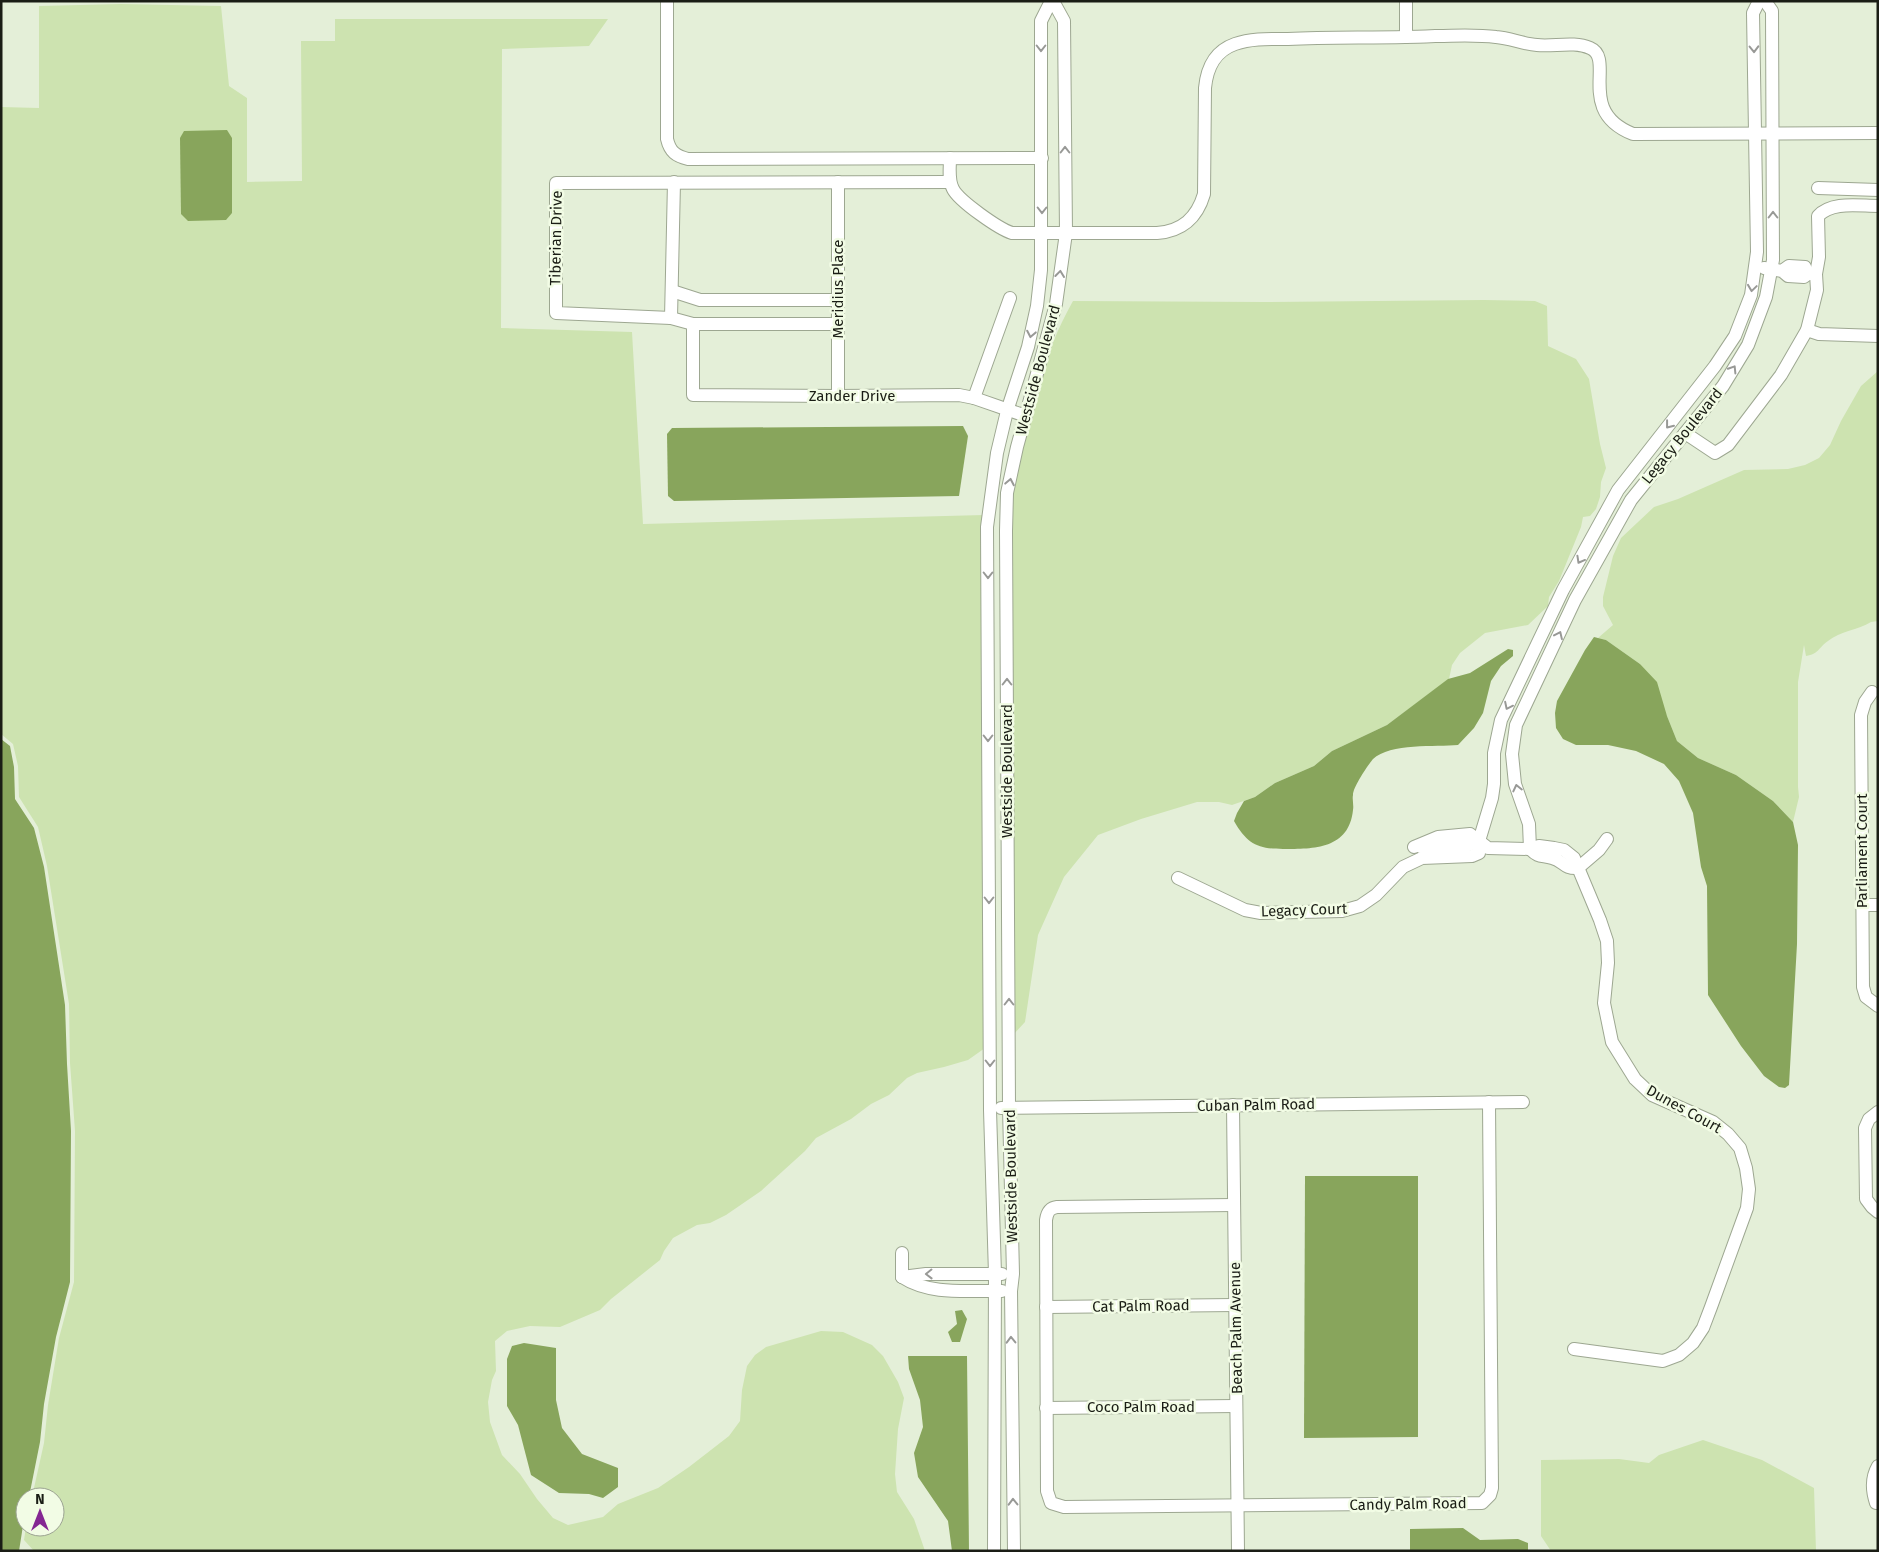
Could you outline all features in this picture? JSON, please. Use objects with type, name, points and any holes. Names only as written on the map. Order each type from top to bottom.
[{"type":"street","points":[[667,1],[667,133],[669,145],[675,154],[688,158],[1042,158]]},
{"type":"street","name":"Westside Boulevard","points":[[994,1551],[995,1274],[990,1110],[987,526],[997,453],[1007,411],[1028,347],[1037,306],[1042,234],[1041,21],[1052,1]]},
{"type":"street","name":"Westside Boulevard","points":[[1014,1551],[1010,1291],[1013,1274],[1009,1107],[1006,531],[1008,493],[1016,447],[1056,304],[1066,233],[1064,21],[1052,1]]},
{"type":"street","points":[[1406,1],[1406,38]]},
{"type":"street","name":"Legacy Boulevard","points":[[1479,847],[1492,798],[1494,753],[1501,720],[1555,607],[1618,490],[1715,366],[1735,336],[1751,296],[1756,252],[1753,13],[1759,1]]},
{"type":"street","name":"Legacy Boulevard","points":[[1530,849],[1529,824],[1515,784],[1512,754],[1516,725],[1575,600],[1631,500],[1723,386],[1748,344],[1777,270],[1773,260],[1772,12],[1765,1]]},
{"type":"street","points":[[950,158],[950,182],[959,197],[1001,229],[1012,233],[1166,232],[1184,226],[1192,219],[1202,203],[1205,185],[1206,75],[1215,57],[1227,47],[1243,42],[1260,40],[1494,36],[1537,45],[1586,47],[1595,52],[1599,60],[1602,106],[1608,117],[1619,127],[1633,134],[1878,133]]},
{"type":"street","points":[[671,318],[674,182]]},
{"type":"street","name":"Meridius Place","points":[[838,182],[838,396]]},
{"type":"street","name":"Tiberian Drive","points":[[838,324],[693,324],[671,318],[556,313],[556,183],[950,182]]},
{"type":"street","points":[[1818,188],[1878,190]]},
{"type":"street","points":[[1685,433],[1715,453],[1728,445],[1781,375],[1807,330],[1816,290],[1812,274],[1819,257],[1818,216],[1825,208],[1835,206],[1878,206]]},
{"type":"street","points":[[1755,268],[1777,270],[1788,276],[1804,277],[1812,274]]},
{"type":"street","points":[[672,291],[700,300],[837,300]]},
{"type":"street","points":[[974,398],[1010,298]]},
{"type":"street","name":"Zander Drive","points":[[693,324],[693,395],[959,395],[974,398],[1026,416]]},
{"type":"street","points":[[1807,330],[1819,334],[1878,336]]},
{"type":"street","name":"Parliament Court","points":[[1872,692],[1865,702],[1861,715],[1863,987],[1866,997],[1878,1006]]},
{"type":"street","points":[[1422,858],[1414,847],[1438,837],[1453,835],[1470,834],[1479,847],[1530,849]]},
{"type":"street","points":[[1578,868],[1599,850],[1607,839]]},
{"type":"street","name":"Dunes Court","points":[[1530,849],[1539,846],[1564,850],[1574,858],[1607,941],[1608,963],[1604,1003],[1612,1042],[1635,1079],[1652,1094],[1713,1122],[1728,1134],[1740,1148],[1746,1168],[1749,1190],[1747,1208],[1711,1307],[1703,1328],[1693,1343],[1679,1355],[1662,1361],[1574,1349]]},
{"type":"street","name":"Legacy Court","points":[[1178,878],[1244,910],[1261,912],[1342,911],[1360,906],[1376,895],[1403,867],[1422,858],[1472,856],[1479,847]]},
{"type":"street","points":[[1863,905],[1878,905]]},
{"type":"street","name":"Candy Palm Road","points":[[1046,1408],[1047,1491],[1051,1504],[1064,1507],[1478,1503],[1485,1501],[1490,1495],[1492,1488],[1489,1102]]},
{"type":"street","name":"Cuban Palm Road","points":[[990,1110],[1009,1107],[1523,1102]]},
{"type":"street","name":"Beach Palm Avenue","points":[[1233,1105],[1238,1551]]},
{"type":"street","points":[[1878,1112],[1869,1120],[1865,1133],[1865,1193],[1868,1203],[1878,1212]]},
{"type":"street","points":[[1046,1408],[1047,1213],[1053,1208],[1234,1206]]},
{"type":"street","points":[[902,1253],[902,1277]]},
{"type":"street","points":[[902,1277],[919,1274],[1013,1274]]},
{"type":"street","points":[[951,1274],[951,1290]]},
{"type":"street","points":[[902,1277],[921,1287],[951,1290],[1010,1291]]},
{"type":"street","name":"Cat Palm Road","points":[[1046,1307],[1235,1305]]},
{"type":"street","name":"Coco Palm Road","points":[[1046,1408],[1236,1406]]},
{"type":"street","points":[[1876,1504],[1873,1485],[1874,1473],[1878,1466]]},
{"type":"shaded area","points":[[121,4],[221,6],[229,86],[247,98],[247,182],[302,181],[301,41],[335,41],[335,19],[608,19],[589,46],[502,49],[501,328],[632,332],[643,524],[984,515],[985,1048],[968,1060],[917,1073],[907,1078],[889,1095],[816,1138],[805,1151],[761,1191],[726,1215],[710,1223],[697,1225],[673,1238],[660,1260],[600,1310],[560,1327],[530,1326],[507,1331],[495,1341],[496,1371],[492,1380],[488,1402],[490,1422],[502,1455],[520,1474],[553,1518],[568,1525],[603,1517],[618,1504],[658,1488],[729,1436],[740,1421],[742,1390],[747,1366],[755,1355],[766,1347],[821,1331],[843,1332],[872,1345],[883,1356],[898,1382],[904,1398],[898,1429],[895,1474],[897,1492],[914,1519],[925,1551],[34,1551],[24,1540],[24,1537],[65,1537],[65,1487],[34,1487],[44,1443],[59,1338],[74,1282],[75,1131],[70,1063],[69,1004],[47,866],[38,827],[19,797],[18,766],[13,744],[1,734],[1,107],[39,108],[39,6]]},
{"type":"shaded area","points":[[227,130],[232,138],[232,213],[226,220],[188,221],[181,214],[180,138],[184,131]]},
{"type":"shaded area","points":[[1073,301],[1535,301],[1547,306],[1548,346],[1576,359],[1589,379],[1606,468],[1601,482],[1600,497],[1596,509],[1590,516],[1583,517],[1581,527],[1559,581],[1549,597],[1548,606],[1528,625],[1485,633],[1460,653],[1452,665],[1449,679],[1387,725],[1332,751],[1314,766],[1275,783],[1255,797],[1232,805],[1219,802],[1197,802],[1141,819],[1098,835],[1064,877],[1038,935],[1025,1022],[1013,1035],[1012,494],[1035,394],[1051,346]]},
{"type":"shaded area","points":[[1878,371],[1878,621],[1838,635],[1810,655],[1806,656],[1804,645],[1798,682],[1799,797],[1793,822],[1773,801],[1736,775],[1698,758],[1677,741],[1667,716],[1640,664],[1606,640],[1598,638],[1613,625],[1603,606],[1603,597],[1613,556],[1621,538],[1654,507],[1678,499],[1744,470],[1788,469],[1805,465],[1819,458],[1830,445],[1861,386]]},
{"type":"shaded area","points":[[963,426],[968,436],[959,496],[674,501],[668,496],[667,434],[672,428]]},
{"type":"shaded area","points":[[1594,637],[1606,640],[1640,664],[1657,682],[1677,741],[1698,758],[1736,775],[1773,801],[1793,822],[1798,845],[1797,944],[1789,1085],[1785,1088],[1779,1087],[1764,1076],[1741,1046],[1708,995],[1707,886],[1701,867],[1693,813],[1679,781],[1664,764],[1636,751],[1608,745],[1576,745],[1563,739],[1556,728],[1555,713],[1557,701]]},
{"type":"shaded area","points":[[1508,649],[1513,650],[1513,656],[1501,666],[1491,681],[1483,713],[1474,728],[1458,745],[1402,748],[1390,750],[1373,759],[1355,787],[1350,823],[1345,833],[1337,839],[1318,847],[1274,849],[1254,844],[1239,829],[1234,821],[1244,801],[1255,797],[1275,783],[1314,766],[1332,751],[1387,725],[1448,679],[1470,673]]},
{"type":"shaded area","points":[[1,739],[10,746],[14,767],[15,799],[34,828],[44,867],[65,1005],[71,1131],[70,1282],[56,1337],[31,1487],[15,1487],[15,1537],[21,1537],[19,1551],[1,1551]]},
{"type":"shaded area","points":[[1305,1176],[1418,1176],[1418,1437],[1304,1438]]},
{"type":"shaded area","points":[[962,1310],[967,1319],[960,1342],[952,1342],[948,1332],[957,1324],[955,1311]]},
{"type":"shaded area","points":[[524,1343],[556,1348],[556,1400],[562,1428],[582,1454],[618,1468],[618,1487],[603,1498],[589,1494],[559,1493],[531,1475],[518,1425],[507,1406],[507,1359],[512,1346]]},
{"type":"shaded area","points":[[908,1356],[967,1356],[969,1551],[952,1551],[948,1521],[918,1477],[914,1453],[923,1427],[920,1400],[909,1369]]},
{"type":"shaded area","points":[[1703,1440],[1762,1460],[1814,1488],[1816,1551],[1551,1551],[1541,1536],[1541,1460],[1619,1459],[1649,1463],[1659,1455]]},
{"type":"shaded area","points":[[1463,1528],[1480,1540],[1518,1539],[1528,1543],[1528,1551],[1410,1551],[1410,1529]]}]
